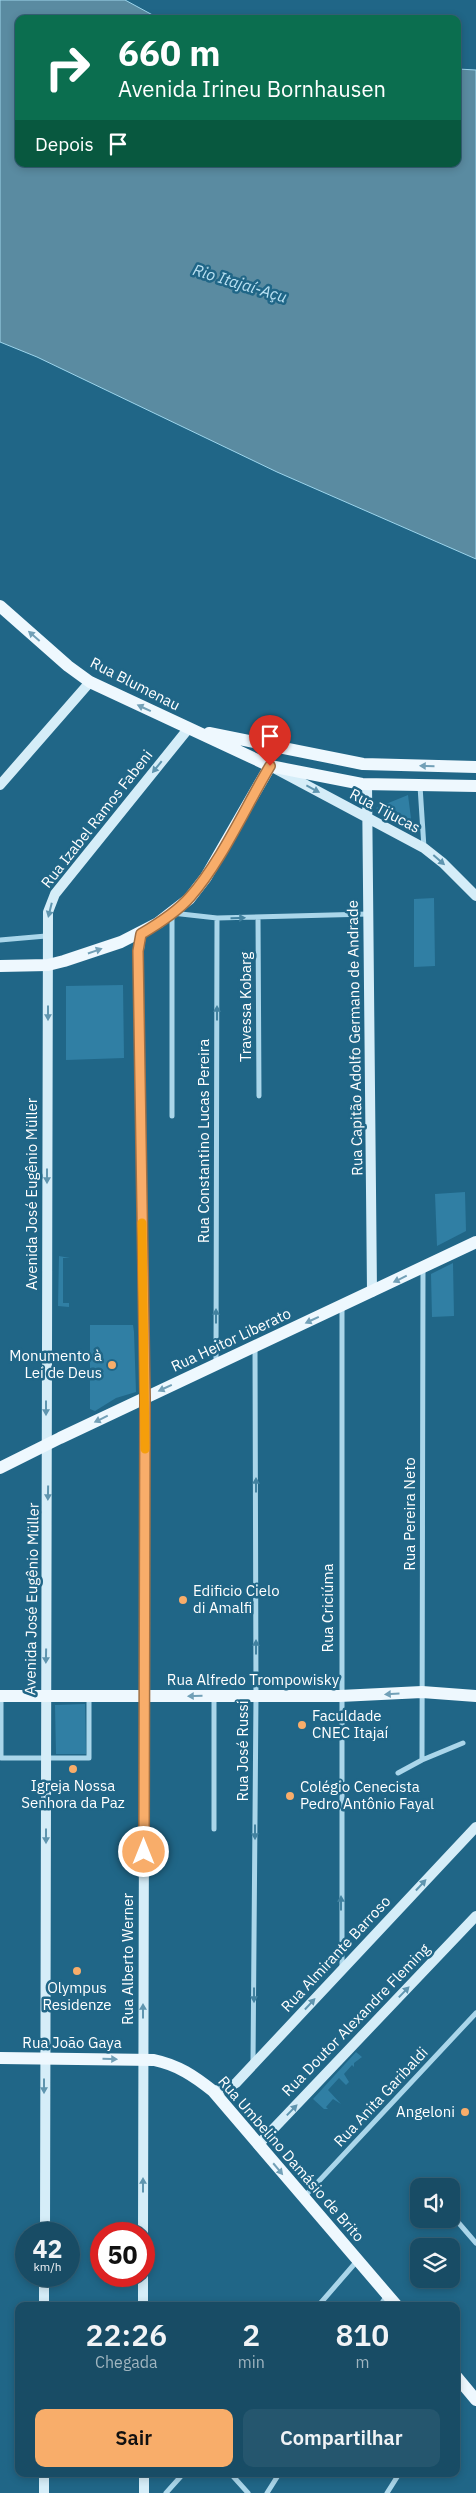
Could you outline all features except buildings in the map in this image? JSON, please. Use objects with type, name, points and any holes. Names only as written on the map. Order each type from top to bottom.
[{"type":"main road","name":"Rua Blumenau","points":[[0,606],[68,666],[90,682],[270,766],[367,784],[476,786]]},
{"type":"main road","points":[[0,785],[90,682]]},
{"type":"main road","points":[[188,729],[363,764],[476,767]]},
{"type":"main road","name":"Rua Izabel Ramos Fabeni","points":[[48,964],[46,936],[48,912],[55,894],[188,729]]},
{"type":"main road","points":[[0,966],[48,964],[64,961],[141,934],[172,913],[189,898],[206,877],[270,766]]},
{"type":"main road","name":"Rua Tijucas","points":[[270,766],[424,848],[443,863],[476,896]]},
{"type":"main road","name":"Rua Capitão Adolfo Germano de Andrade","points":[[367,784],[372,1292]]},
{"type":"main road","name":"Rua Alberto Werner","points":[[141,934],[138,957],[145,1397],[143,2222]]},
{"type":"main road","name":"Avenida José Eugênio Müller","points":[[45,2222],[48,964]]},
{"type":"main road","name":"Rua Heitor Liberato","points":[[0,1468],[46,1444],[342,1307],[476,1242]]},
{"type":"main road","name":"Rua Alfredo Trompowisky","points":[[0,1696],[340,1696],[422,1692],[476,1696]]},
{"type":"main road","name":"Rua Almirante Barroso","points":[[213,2091],[230,2087],[253,2065],[476,1827]]},
{"type":"main road","name":"Rua Doutor Alexandre Fleming","points":[[258,2145],[476,1916]]},
{"type":"main road","name":"Rua João Gaya","points":[[0,2058],[143,2060]]},
{"type":"main road","name":"Rua Umbelino Damásio de Brito","points":[[143,2060],[171,2064],[180,2068],[213,2091],[394,2302]]},
{"type":"main road","points":[[44,2287],[44,2302]]},
{"type":"main road","points":[[143,2287],[143,2302]]},
{"type":"main road","points":[[460,2382],[476,2400]]},
{"type":"main road","points":[[44,2477],[44,2493]]},
{"type":"main road","points":[[144,2477],[144,2493]]},
{"type":"street","points":[[420,785],[424,848]]},
{"type":"street","points":[[172,1116],[172,913],[192,917],[217,918],[369,914]]},
{"type":"street","name":"Travessa Kobarg","points":[[258,917],[259,1096]]},
{"type":"street","name":"Rua Constantino Lucas Pereira","points":[[216,1365],[217,918]]},
{"type":"street","points":[[0,940],[46,936]]},
{"type":"street","name":"Rua Pereira Neto","points":[[422,1760],[424,1268]]},
{"type":"street","name":"Rua Criciúma","points":[[342,1307],[340,1696],[342,1970]]},
{"type":"street","name":"Rua José Russi","points":[[253,2065],[256,1696],[255,1346]]},
{"type":"street","points":[[0,1696],[1,1758],[89,1758],[89,1696]]},
{"type":"street","points":[[214,1696],[214,1829]]},
{"type":"street","points":[[398,1773],[422,1760],[463,1743]]},
{"type":"street","name":"Rua Anita Garibaldi","points":[[304,2198],[476,2013]]},
{"type":"street","points":[[460,2224],[476,2243]]},
{"type":"street","points":[[322,2302],[358,2261]]},
{"type":"street","points":[[382,2302],[387,2294]]},
{"type":"street","points":[[166,2493],[179,2477]]},
{"type":"street","points":[[234,2477],[248,2493]]},
{"type":"street","points":[[267,2493],[277,2477]]},
{"type":"street","points":[[387,2493],[397,2477]]},
{"type":"shaded area","points":[[408,795],[413,834],[376,808]]},
{"type":"shaded area","points":[[434,898],[435,966],[414,967],[414,899]]},
{"type":"shaded area","points":[[123,985],[124,1058],[66,1060],[66,986]]},
{"type":"shaded area","points":[[465,1192],[466,1231],[437,1246],[435,1194]]},
{"type":"shaded area","points":[[59,1256],[70,1258],[63,1258],[63,1303],[69,1303],[69,1307],[58,1306]]},
{"type":"shaded area","points":[[453,1263],[454,1316],[432,1317],[431,1274]]},
{"type":"shaded area","points":[[90,1325],[133,1325],[134,1332],[136,1392],[116,1398],[95,1411],[90,1409]]},
{"type":"shaded area","points":[[85,1704],[86,1754],[56,1754],[55,1705]]},
{"type":"shaded area","points":[[356,2052],[362,2057],[354,2063],[354,2067],[352,2065],[344,2074],[349,2082],[346,2085],[339,2078],[328,2090],[341,2104],[333,2099],[326,2107],[328,2109],[324,2109],[313,2099]]},
{"type":"water","name":"Rio Itajaí-Açu","points":[[0,0],[125,0],[153,15],[15,15],[15,167],[461,167],[461,69],[476,70],[476,559],[277,472],[37,357],[0,342]]},
{"type":"slow traffic","points":[[142,1223],[145,1449]]},
{"type":"place","name":"Monumento à Lei de Deus","points":[[112,1365]]},
{"type":"place","name":"Edificio Cielo di Amalfi","points":[[183,1600]]},
{"type":"place","name":"Faculdade CNEC Itajaí","points":[[302,1725]]},
{"type":"place","name":"Igreja Nossa Senhora da Paz","points":[[73,1769]]},
{"type":"place","name":"Colégio Cenecista Pedro Antônio Fayal","points":[[290,1796]]},
{"type":"place","name":"Olympus Residenze","points":[[77,1971]]},
{"type":"place","name":"Angeloni","points":[[465,2112]]},
{"type":"route","points":[[144,1852],[145,1397],[138,951],[141,934],[189,898],[206,877],[270,766]]}]
